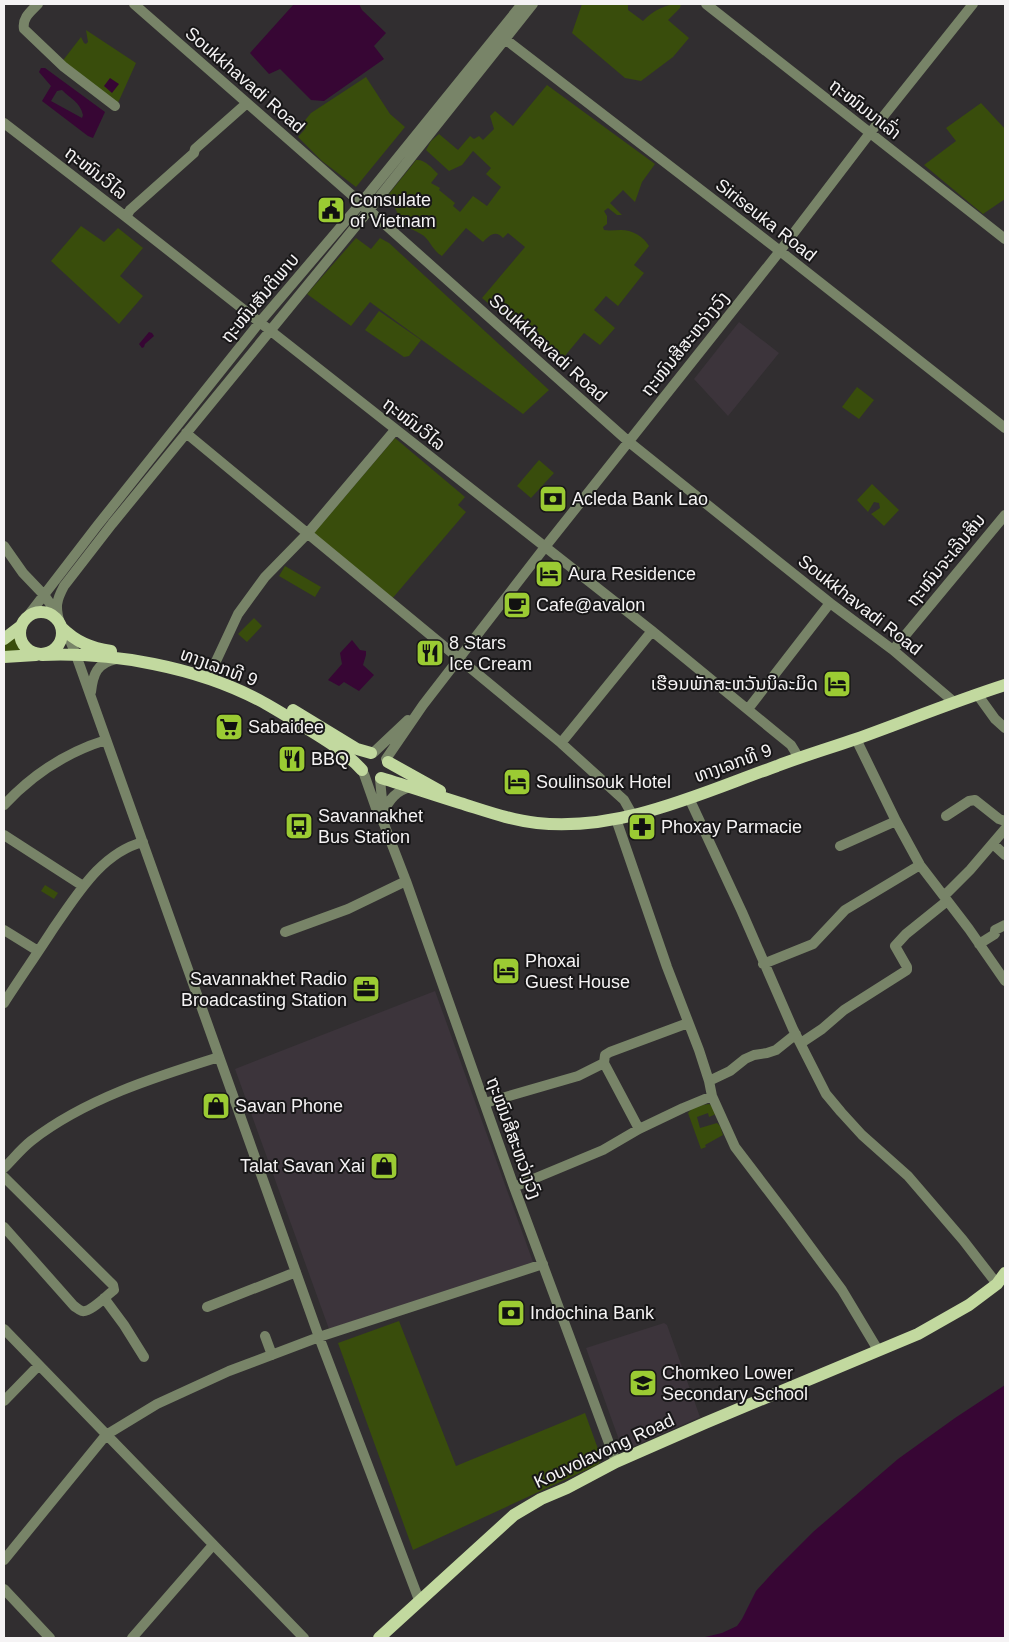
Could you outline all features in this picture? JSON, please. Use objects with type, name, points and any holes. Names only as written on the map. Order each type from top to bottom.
[{"type":"main road","name":"ທາງເລກທີ 9","points":[[24,622],[37,612],[45,612],[55,618],[87,646],[147,659],[180,663],[211,672],[262,694],[314,722],[356,749],[372,753]]},
{"type":"main road","points":[[24,622],[20,634],[23,644],[31,652],[40,655],[53,651],[58,646],[62,635],[61,624]]},
{"type":"main road","points":[[4,639],[24,622]]},
{"type":"main road","name":"ທາງເລກທີ 9","points":[[4,657],[76,655],[116,659],[147,659],[210,679],[260,700],[337,747],[363,772]]},
{"type":"main road","name":"ທາງເລກທີ 9","points":[[380,779],[502,817],[538,823],[567,824],[616,819],[633,816],[689,798],[1005,685]]},
{"type":"main road","points":[[372,753],[381,754],[387,761],[386,773],[380,779],[371,780],[363,772],[361,766],[364,758],[372,753]]},
{"type":"main road","name":"ທາງເລກທີ 9","points":[[387,761],[466,805]]},
{"type":"main road","name":"Kouvolavong Road","points":[[379,1638],[514,1515],[540,1499],[616,1462],[918,1334],[969,1305],[997,1284],[1005,1273]]},
{"type":"street","points":[[38,4],[25,17],[24,29],[64,67],[115,106]]},
{"type":"street","name":"Soukkhavadi Road","points":[[134,4],[365,206],[628,442],[830,603],[893,650],[954,702]]},
{"type":"street","name":"ຖະໜົນສັນຕິພາບ","points":[[61,624],[58,596],[64,586],[269,331],[522,4]]},
{"type":"street","name":"ຖະໜົນສັນຕິພາບ","points":[[24,622],[97,526],[259,322],[365,206],[533,4]]},
{"type":"street","name":"ຖະໜົນນາເລົ່າ","points":[[706,4],[1005,239]]},
{"type":"street","name":"ຖະໜົນສີສະຫວ່າງວົງ","points":[[423,705],[545,547],[973,4]]},
{"type":"street","name":"Siriseuka Road","points":[[505,39],[780,251],[1005,428]]},
{"type":"street","points":[[126,217],[130,210],[194,153],[195,149],[248,103]]},
{"type":"street","name":"ຖະໜົນວິໄລ","points":[[4,123],[652,631],[791,745],[799,758]]},
{"type":"street","points":[[211,672],[238,614],[265,577],[307,534],[395,430]]},
{"type":"street","points":[[186,433],[561,743],[624,800],[633,816]]},
{"type":"street","name":"ຖະໜົນຈະເລີນສິນ","points":[[893,650],[1005,515]]},
{"type":"street","points":[[4,546],[23,573],[44,596],[61,624],[76,655],[319,1337],[419,1600]]},
{"type":"street","points":[[748,709],[830,603]]},
{"type":"street","points":[[561,743],[652,631]]},
{"type":"street","points":[[90,695],[92,682],[98,668],[107,661],[116,659]]},
{"type":"street","points":[[977,694],[994,719],[1005,728]]},
{"type":"street","points":[[372,753],[423,705]]},
{"type":"street","points":[[387,761],[423,705]]},
{"type":"street","points":[[856,739],[920,865],[1005,981]]},
{"type":"street","points":[[4,805],[57,761],[85,747],[106,740]]},
{"type":"street","points":[[363,772],[377,811],[384,824]]},
{"type":"street","points":[[380,779],[384,824]]},
{"type":"street","points":[[383,812],[394,794],[400,789],[410,787]]},
{"type":"street","points":[[689,798],[742,912],[763,964],[826,1094],[862,1136],[908,1176],[963,1240],[997,1284]]},
{"type":"street","points":[[946,816],[969,801],[975,800],[999,819],[1005,821]]},
{"type":"street","points":[[616,819],[709,1082],[712,1096],[734,1147],[839,1284],[878,1350]]},
{"type":"street","points":[[840,846],[896,821]]},
{"type":"street","name":"ຖະໜົນສີສະຫວ່າງວົງ","points":[[384,824],[514,1187],[616,1462]]},
{"type":"street","points":[[709,1082],[730,1071],[745,1059],[754,1055],[767,1054],[822,1030],[852,1005],[907,970],[895,946],[945,898],[1005,829]]},
{"type":"street","points":[[4,835],[83,886]]},
{"type":"street","points":[[4,1003],[83,886],[118,853],[129,846],[143,842]]},
{"type":"street","points":[[992,844],[1005,855]]},
{"type":"street","points":[[763,964],[813,944],[845,910],[920,865]]},
{"type":"street","points":[[285,932],[348,909],[406,881]]},
{"type":"street","points":[[979,944],[995,934],[995,930],[1005,925]]},
{"type":"street","points":[[4,930],[38,951]]},
{"type":"street","points":[[639,1129],[604,1063],[605,1055],[688,1023]]},
{"type":"street","points":[[4,1168],[31,1142],[65,1119],[103,1099],[151,1078],[219,1057]]},
{"type":"street","points":[[485,1103],[578,1076],[604,1063]]},
{"type":"street","points":[[514,1187],[603,1150],[639,1129],[712,1096]]},
{"type":"street","points":[[4,1177],[113,1285],[114,1290],[87,1311],[82,1311],[74,1306],[4,1227]]},
{"type":"street","points":[[4,1560],[8,1549],[106,1435],[158,1404],[229,1371],[319,1337],[543,1264]]},
{"type":"street","points":[[207,1306],[296,1272]]},
{"type":"street","points":[[104,1298],[144,1357]]},
{"type":"street","points":[[4,1329],[304,1638]]},
{"type":"street","points":[[265,1336],[272,1355]]},
{"type":"street","points":[[4,1400],[39,1365]]},
{"type":"street","points":[[132,1638],[213,1545]]},
{"type":"street","points":[[4,1589],[50,1638]]},
{"type":"shaded area","points":[[294,4],[359,4],[362,10],[386,33],[374,46],[384,59],[324,101],[311,100],[280,69],[269,74],[250,53]]},
{"type":"shaded area","points":[[41,68],[45,68],[105,112],[93,138],[42,101],[51,86],[39,72]],"holes":[[[62,90],[80,107],[83,115],[82,118],[51,101],[57,91]]]},
{"type":"shaded area","points":[[110,78],[119,84],[112,93],[104,86]]},
{"type":"shaded area","points":[[739,322],[779,353],[728,416],[694,379]]},
{"type":"shaded area","points":[[149,332],[154,336],[142,348],[139,344]]},
{"type":"shaded area","points":[[352,640],[360,650],[366,651],[363,665],[374,675],[359,691],[344,682],[339,686],[328,680],[342,664],[340,653]]},
{"type":"shaded area","name":"Talat Savan Xai","points":[[435,991],[533,1262],[329,1329],[235,1069]]},
{"type":"shaded area","name":"Chomkeo Lower Secondary School","points":[[664,1323],[667,1325],[700,1417],[623,1451],[586,1348]]},
{"type":"shaded area","points":[[1005,1385],[1005,1638],[701,1638],[722,1633],[737,1626],[756,1591],[813,1532],[898,1459]]},
{"type":"green space","points":[[582,4],[628,4],[628,10],[643,21],[660,8],[681,4],[680,8],[668,20],[689,38],[673,57],[641,81],[625,78],[572,33]]},
{"type":"green space","points":[[86,30],[136,63],[117,105],[61,63],[81,37],[84,43],[88,42]]},
{"type":"green space","points":[[366,77],[390,114],[405,127],[356,187],[322,161],[298,137],[306,128],[302,124],[311,113]]},
{"type":"green space","points":[[547,85],[655,164],[642,182],[635,202],[623,190],[610,203],[622,215],[617,215],[608,208],[604,211],[607,216],[607,224],[603,227],[604,230],[633,232],[644,239],[649,246],[634,265],[644,273],[618,306],[606,296],[594,310],[615,328],[600,345],[584,333],[559,363],[482,298],[525,247],[508,233],[503,238],[500,235],[492,234],[483,242],[466,228],[442,256],[436,252],[424,236],[404,223],[388,197],[416,160],[419,160],[428,164],[438,174],[431,183],[440,188],[439,190],[455,203],[453,206],[460,212],[473,196],[487,206],[501,187],[486,174],[491,168],[473,151],[462,165],[449,171],[426,150],[431,141],[439,134],[458,150],[470,136],[474,139],[479,136],[483,140],[494,129],[490,116],[495,111],[513,126]]},
{"type":"green space","points":[[981,103],[1005,129],[1005,199],[983,214],[924,165],[956,141],[946,128]]},
{"type":"green space","points":[[81,226],[104,242],[118,228],[143,248],[120,276],[143,296],[119,324],[51,261]]},
{"type":"green space","points":[[356,238],[371,249],[380,238],[389,243],[549,390],[523,414],[370,302],[351,326],[307,294]]},
{"type":"green space","points":[[379,311],[421,340],[409,356],[404,357],[365,330]]},
{"type":"green space","points":[[857,387],[874,400],[859,419],[842,407]]},
{"type":"green space","points":[[395,438],[465,497],[458,505],[466,512],[391,600],[313,534]]},
{"type":"green space","points":[[539,460],[554,473],[531,498],[517,486]]},
{"type":"green space","points":[[872,484],[899,510],[884,526],[871,514],[880,508],[879,503],[874,502],[868,512],[857,500]]},
{"type":"green space","points":[[285,566],[321,587],[315,597],[279,576]]},
{"type":"green space","points":[[254,618],[262,626],[247,642],[238,634]]},
{"type":"green space","points":[[17,636],[23,650],[4,652],[4,644]]},
{"type":"green space","points":[[45,885],[58,893],[54,899],[41,891]]},
{"type":"green space","points":[[709,1104],[716,1114],[709,1117],[708,1113],[697,1117],[700,1128],[717,1123],[723,1135],[701,1149],[688,1113],[695,1108]]},
{"type":"green space","points":[[399,1321],[456,1466],[585,1413],[602,1460],[597,1465],[413,1550],[338,1343]]},
{"type":"place","name":"Consulate of Vietnam","points":[[331,210]]},
{"type":"place","name":"Acleda Bank Lao","points":[[553,499]]},
{"type":"place","name":"Aura Residence","points":[[549,574]]},
{"type":"place","name":"Cafe@avalon","points":[[517,605]]},
{"type":"place","name":"8 Stars Ice Cream","points":[[430,653]]},
{"type":"place","name":"ເຮືອນພັກສະຫວັນນິລະມິດ","points":[[837,684]]},
{"type":"place","name":"Sabaidee","points":[[229,727]]},
{"type":"place","name":"BBQ","points":[[292,759]]},
{"type":"place","name":"Soulinsouk Hotel","points":[[517,782]]},
{"type":"place","name":"Savannakhet Bus Station","points":[[299,826]]},
{"type":"place","name":"Phoxay Parmacie","points":[[642,827]]},
{"type":"place","name":"Phoxai Guest House","points":[[506,971]]},
{"type":"place","name":"Savannakhet Radio Broadcasting Station","points":[[366,989]]},
{"type":"place","name":"Savan Phone","points":[[216,1106]]},
{"type":"place","name":"Talat Savan Xai","points":[[384,1166]]},
{"type":"place","name":"Indochina Bank","points":[[511,1313]]},
{"type":"place","name":"Chomkeo Lower Secondary School","points":[[643,1383]]}]
